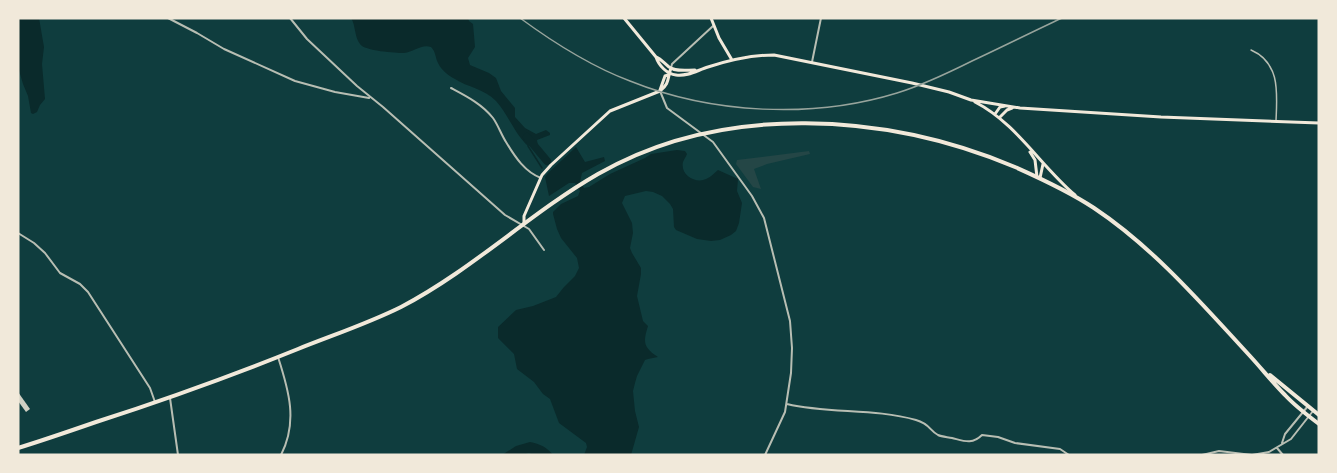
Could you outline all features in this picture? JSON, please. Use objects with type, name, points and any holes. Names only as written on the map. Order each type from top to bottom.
[{"type":"main road","points":[[624,18],[656,57],[671,68],[697,70]]},
{"type":"main road","points":[[711,18],[732,60]]},
{"type":"main road","points":[[656,57],[662,68],[669,74],[677,76],[732,60],[774,55],[1015,107],[1161,117],[1319,123]]},
{"type":"main road","points":[[524,225],[524,216],[541,178],[551,165],[610,111],[660,91],[666,86],[671,68]]},
{"type":"main road","points":[[971,99],[1000,117],[1062,184],[1128,233],[1169,271],[1285,395],[1319,424]]},
{"type":"main road","points":[[995,114],[1000,107],[1007,106]]},
{"type":"main road","points":[[1000,117],[1007,110],[1015,107]]},
{"type":"main road","points":[[18,448],[223,379],[401,307],[464,268],[598,174],[663,144],[702,134],[772,124],[850,125],[898,132],[947,143],[992,158],[1083,201]]},
{"type":"main road","points":[[1027,145],[1035,159],[1038,178]]},
{"type":"main road","points":[[1038,178],[1043,164]]},
{"type":"main road","points":[[1265,371],[1319,415]]},
{"type":"street","points":[[168,18],[224,49],[295,81],[334,92],[362,95],[372,99]]},
{"type":"street","points":[[290,18],[307,39],[357,86],[505,215],[529,229],[544,250]]},
{"type":"street","points":[[812,62],[821,18]]},
{"type":"street","points":[[671,68],[672,64],[713,26]]},
{"type":"street","points":[[451,88],[490,114],[519,161],[530,174],[541,178]]},
{"type":"street","points":[[660,91],[668,108],[711,140],[752,196],[764,218],[791,331],[792,348],[787,404],[765,455]]},
{"type":"street","points":[[18,233],[45,253],[60,273],[80,284],[88,292],[150,388],[156,402]]},
{"type":"street","points":[[278,357],[288,390],[291,416],[288,436],[280,455]]},
{"type":"street","points":[[170,398],[178,455]]},
{"type":"street","points":[[787,404],[892,415],[922,422],[939,435],[968,443],[977,440],[982,435],[1016,443],[1060,449],[1069,455]]},
{"type":"street","points":[[1282,443],[1285,434],[1308,406]]},
{"type":"street","points":[[1202,455],[1219,451],[1264,454],[1291,439],[1314,411]]},
{"type":"street","points":[[1277,448],[1283,455]]},
{"type":"lane","points":[[1251,50],[1264,57],[1274,73],[1277,90],[1276,122]]},
{"type":"shaded area","points":[[18,18],[39,18],[44,47],[42,64],[45,99],[37,112],[33,114],[18,67]]},
{"type":"shaded area","points":[[351,18],[468,18],[473,24],[475,47],[468,58],[470,65],[496,78],[501,91],[515,108],[515,117],[525,128],[536,134],[546,130],[550,135],[537,140],[538,147],[532,143],[528,146],[496,101],[445,72],[439,66],[431,47],[404,53],[367,48],[358,41]]},
{"type":"shaded area","points":[[576,147],[585,162],[604,157],[605,161],[582,173],[580,182],[584,188],[651,154],[677,150],[685,151],[687,154],[683,162],[684,171],[694,179],[706,179],[718,170],[738,179],[737,191],[742,203],[739,223],[736,231],[720,240],[697,239],[676,230],[670,204],[662,196],[653,192],[646,191],[625,196],[622,203],[632,223],[630,248],[641,268],[637,296],[643,321],[648,326],[645,336],[646,344],[649,350],[658,357],[645,360],[635,383],[633,391],[639,427],[631,455],[584,455],[586,443],[559,423],[550,399],[534,382],[517,369],[514,354],[498,338],[498,327],[516,310],[556,297],[575,276],[579,268],[577,258],[561,238],[553,212],[561,204],[578,196],[580,191],[575,183],[569,183],[549,196],[545,177]]},
{"type":"shaded area","points":[[809,151],[810,154],[754,169],[761,189],[753,187],[736,164],[737,160]]},
{"type":"shaded area","points":[[530,442],[543,446],[553,455],[529,453],[502,455],[516,446]]},
{"type":"building","points":[[18,392],[30,409],[26,412],[18,401]]},
{"type":"waterway","points":[[527,137],[547,161]]},
{"type":"waterway","points":[[528,146],[542,168]]},
{"type":"railway","points":[[520,18],[559,45],[630,81],[694,100],[763,109],[831,107],[907,90],[1062,18]]}]
